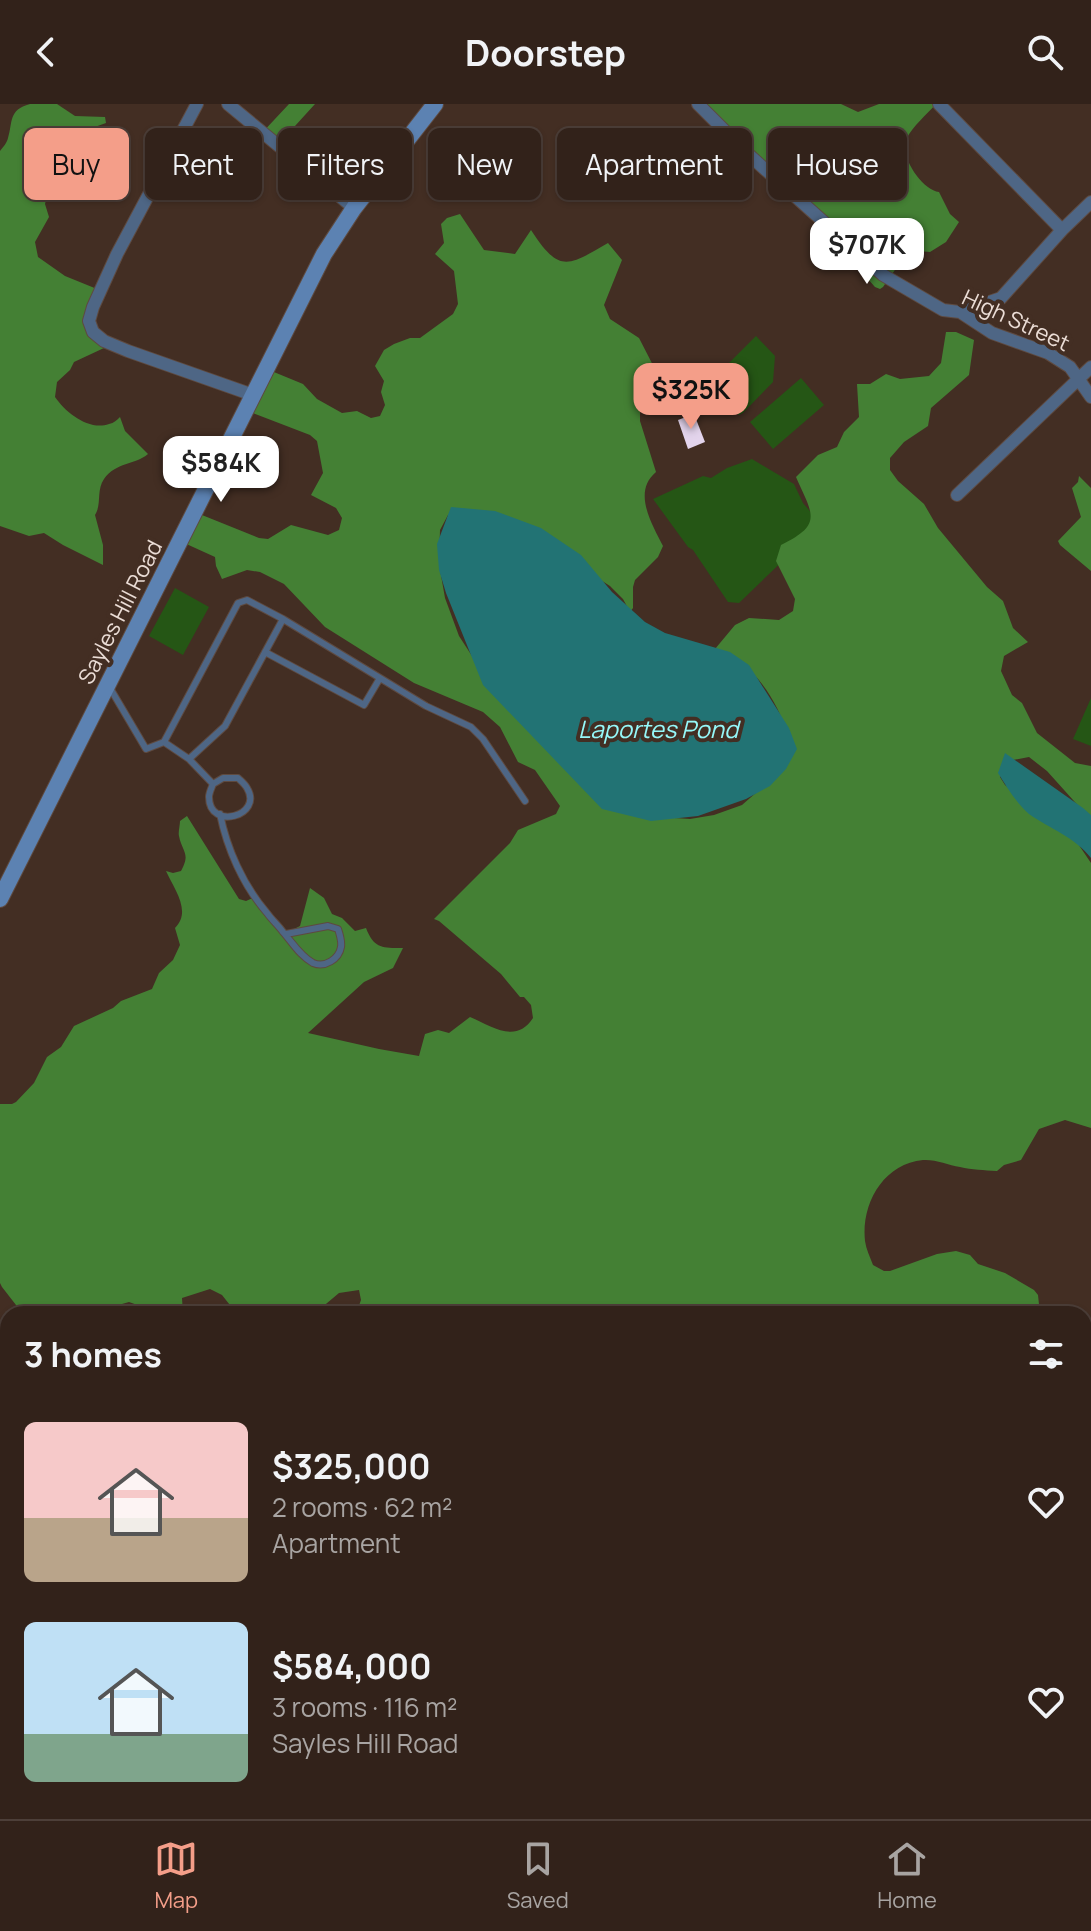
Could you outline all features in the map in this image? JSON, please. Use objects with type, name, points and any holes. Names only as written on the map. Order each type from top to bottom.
[{"type":"main road","name":"Sayles Hill Road","points":[[0,899],[324,254],[354,208],[435,104]]},
{"type":"street","points":[[197,104],[117,254],[89,321],[93,332],[104,341],[253,395]]},
{"type":"street","points":[[228,104],[354,208]]},
{"type":"street","name":"High Street","points":[[698,104],[748,154],[883,275],[943,310],[960,312],[992,333],[1048,353],[1070,367],[1091,397]]},
{"type":"street","points":[[939,104],[1062,230]]},
{"type":"street","points":[[960,312],[1001,298],[1091,202]]},
{"type":"street","points":[[957,495],[1091,367]]},
{"type":"lane","points":[[108,685],[146,749],[164,742],[238,603],[247,600],[426,706],[471,727],[483,739],[525,801]]},
{"type":"lane","points":[[189,759],[225,726],[283,619]]},
{"type":"lane","points":[[265,652],[364,705],[380,678]]},
{"type":"lane","points":[[164,742],[189,759],[213,784]]},
{"type":"lane","points":[[223,778],[238,778],[248,789],[250,800],[246,809],[236,816],[225,817],[213,810],[209,797],[213,784],[223,778]]},
{"type":"lane","points":[[220,814],[225,840],[254,896],[294,946],[314,963],[323,965],[332,961],[341,948],[338,929],[328,926],[286,934]]},
{"type":"green space","points":[[57,104],[75,116],[105,117],[106,123],[92,128],[24,128],[24,200],[46,200],[49,217],[35,242],[38,257],[65,276],[97,289],[89,318],[104,348],[74,362],[57,382],[55,397],[65,409],[86,423],[101,426],[120,417],[125,431],[148,454],[114,469],[104,479],[95,515],[103,545],[103,565],[44,533],[29,536],[0,526],[0,151],[7,140],[15,113],[23,107]]},
{"type":"green space","points":[[289,104],[315,104],[293,128],[278,128],[278,145],[275,148],[262,137],[262,133]]},
{"type":"green space","points":[[694,104],[841,104],[858,112],[879,104],[936,104],[907,138],[907,128],[768,128],[768,175],[752,160],[752,128],[719,128]]},
{"type":"green space","points":[[907,156],[919,179],[939,192],[950,214],[959,222],[946,242],[930,252],[906,254],[880,289],[794,200],[907,200]]},
{"type":"green space","points":[[460,214],[484,250],[515,254],[531,230],[549,254],[565,262],[583,257],[608,243],[622,260],[604,305],[610,319],[639,338],[657,373],[657,379],[640,394],[640,421],[656,472],[645,489],[646,508],[663,546],[658,557],[635,580],[633,608],[630,612],[610,586],[555,551],[457,511],[448,515],[440,530],[439,564],[445,598],[459,636],[496,693],[644,816],[690,819],[714,815],[742,805],[758,791],[788,735],[775,704],[755,676],[738,661],[715,649],[735,625],[749,618],[779,620],[793,611],[795,599],[776,561],[781,545],[804,531],[811,517],[796,477],[818,455],[837,447],[844,432],[859,417],[857,384],[870,384],[886,374],[900,379],[929,376],[941,363],[946,332],[956,332],[974,340],[969,375],[931,408],[928,426],[904,442],[890,458],[890,470],[924,504],[938,528],[987,587],[1003,601],[1013,628],[1028,642],[1004,656],[1001,671],[1012,695],[1022,703],[1037,733],[1075,763],[1091,766],[1091,820],[1047,771],[1029,757],[1008,761],[1000,777],[1005,785],[1028,803],[1064,823],[1091,863],[1091,1128],[1065,1120],[1039,1129],[1021,1160],[1004,1165],[997,1171],[969,1169],[928,1160],[896,1169],[871,1200],[865,1241],[873,1265],[884,1271],[937,1254],[956,1251],[970,1255],[978,1264],[1005,1273],[1034,1290],[1039,1306],[359,1306],[359,1290],[339,1293],[324,1306],[231,1306],[222,1295],[210,1289],[182,1298],[182,1306],[140,1306],[129,1302],[115,1306],[17,1306],[2,1287],[0,1104],[16,1102],[34,1083],[47,1057],[61,1047],[74,1026],[113,1008],[121,1001],[152,989],[159,973],[173,960],[180,945],[175,928],[180,921],[182,907],[166,871],[181,871],[184,865],[186,856],[179,833],[180,821],[187,816],[239,899],[246,901],[257,896],[264,908],[288,932],[300,926],[310,888],[324,898],[332,914],[342,918],[355,931],[366,928],[376,944],[403,948],[393,968],[364,982],[308,1033],[419,1056],[425,1034],[438,1030],[449,1033],[470,1017],[496,1029],[512,1032],[526,1026],[533,1018],[531,1005],[501,974],[434,919],[510,843],[518,830],[556,814],[560,806],[535,770],[518,762],[500,727],[483,712],[414,683],[325,627],[284,584],[260,572],[247,570],[222,579],[215,557],[182,542],[197,513],[259,538],[268,539],[291,525],[328,535],[339,530],[342,518],[336,508],[311,495],[323,473],[317,441],[310,435],[250,412],[269,370],[303,384],[317,399],[342,413],[357,411],[371,418],[380,416],[385,405],[381,392],[384,381],[375,366],[384,350],[410,338],[420,338],[453,314],[458,304],[454,271],[435,254],[444,243],[441,224],[447,218]]},
{"type":"green space","points":[[756,336],[775,356],[773,382],[739,415],[707,385]]},
{"type":"green space","points":[[801,378],[824,405],[773,449],[750,422]]},
{"type":"green space","points":[[752,459],[794,484],[803,503],[821,524],[739,603],[728,602],[653,499],[703,476],[711,478]]},
{"type":"green space","points":[[1079,476],[1091,488],[1091,571],[1058,541],[1081,517],[1072,488]]},
{"type":"green space","points":[[175,588],[209,607],[183,655],[149,636]]},
{"type":"green space","points":[[1091,698],[1091,746],[1073,739]]},
{"type":"water","name":"Laportes Pond","points":[[451,507],[495,511],[541,528],[581,555],[612,592],[645,622],[665,633],[730,652],[749,665],[789,728],[797,749],[786,769],[770,786],[746,799],[698,816],[651,821],[602,809],[483,685],[439,570],[437,544]]},
{"type":"water","points":[[1005,753],[1091,815],[1091,858],[1078,844],[1029,814],[1020,805],[998,773]]},
{"type":"building","points":[[694,414],[705,442],[688,449],[678,420]]}]
